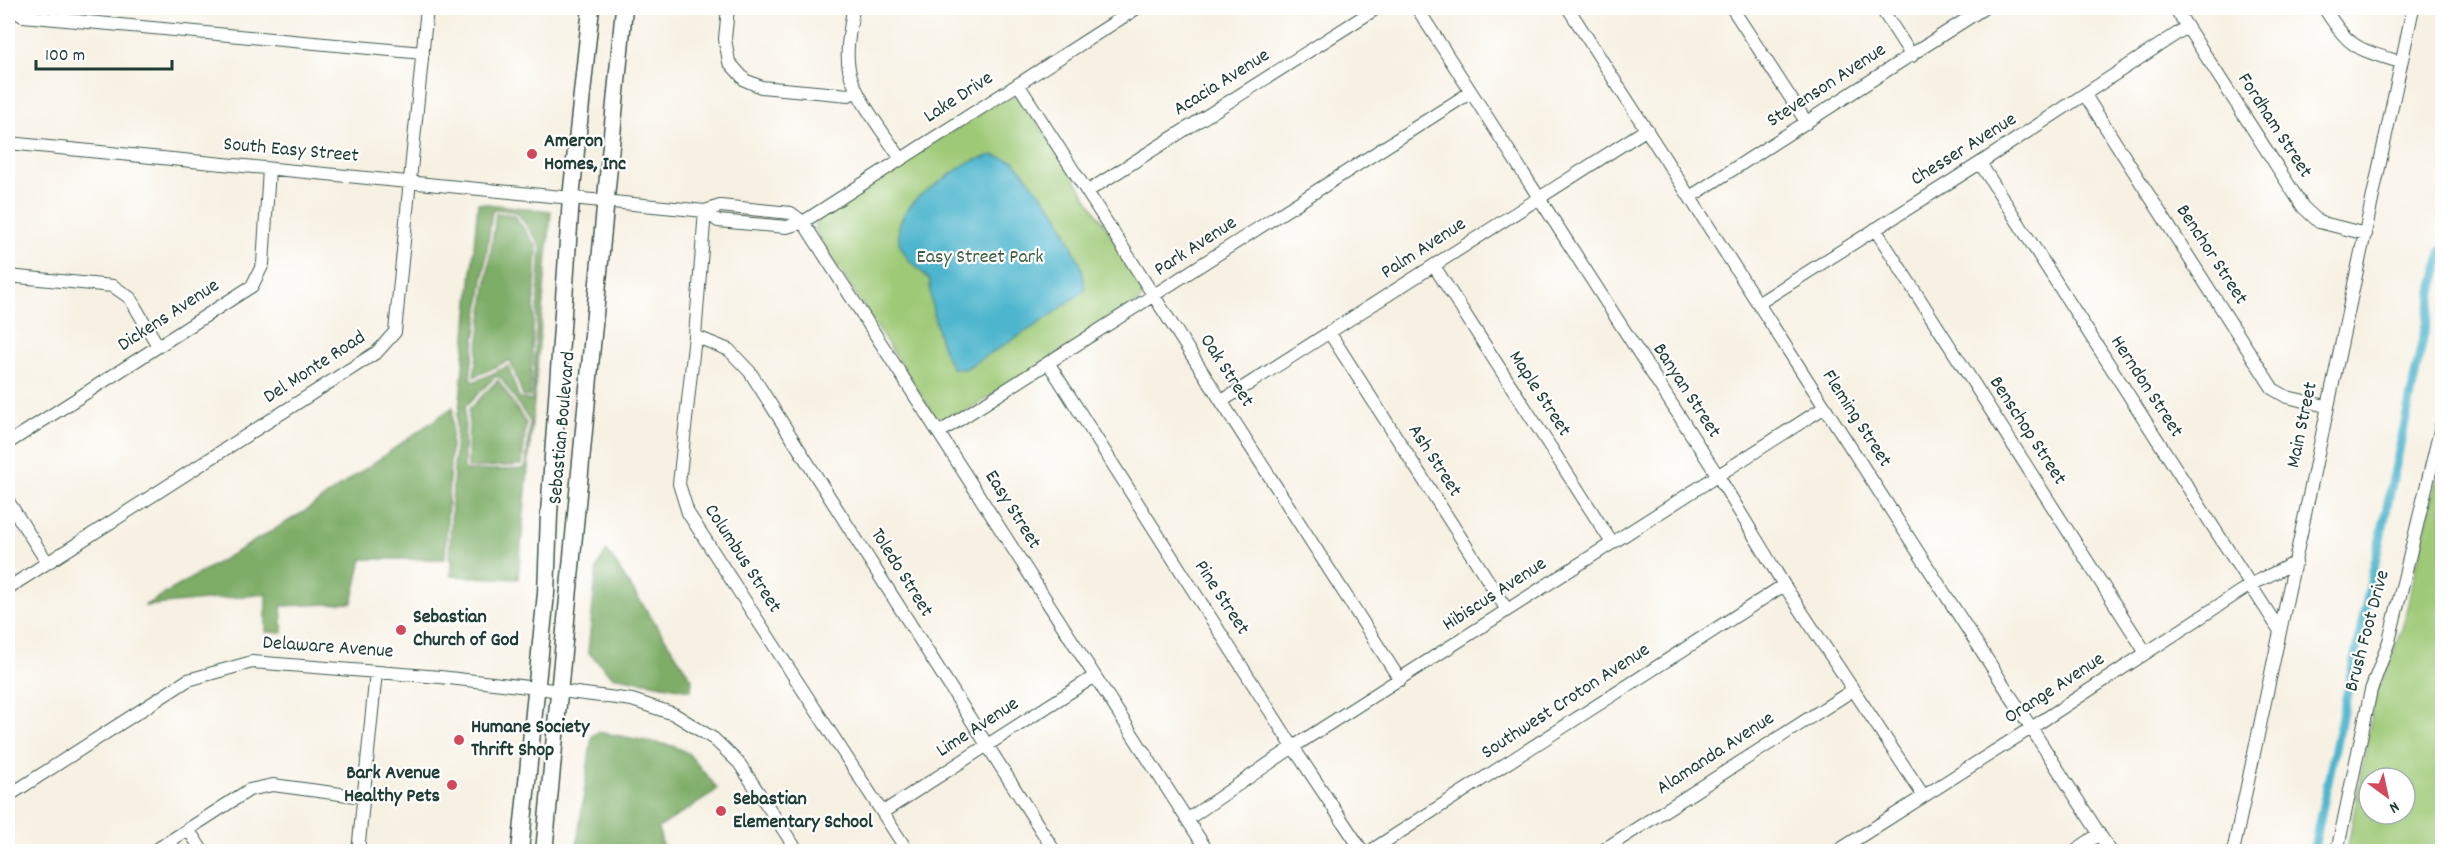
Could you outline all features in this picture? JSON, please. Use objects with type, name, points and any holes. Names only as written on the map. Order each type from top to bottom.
[{"type":"main road","name":"Sebastian Boulevard","points":[[520,852],[546,593],[549,514],[571,198],[591,8]]},
{"type":"main road","name":"Sebastian Boulevard","points":[[544,852],[624,8]]},
{"type":"street","points":[[8,8],[23,16],[423,53]]},
{"type":"street","name":"Del Monte Road","points":[[8,588],[377,352],[395,332],[427,8]]},
{"type":"street","points":[[728,8],[725,39],[729,62],[745,80],[761,87],[849,95],[857,91]]},
{"type":"street","points":[[853,8],[847,56],[849,72],[857,91],[901,159]]},
{"type":"street","name":"Lake Drive","points":[[803,222],[1018,84],[1123,11],[1137,8]]},
{"type":"street","name":"Acacia Avenue","points":[[1088,191],[1377,8]]},
{"type":"street","name":"Banyan Street","points":[[1417,8],[1718,476],[1784,585],[1923,795]]},
{"type":"street","name":"Fleming Street","points":[[1568,8],[2111,852]]},
{"type":"street","points":[[1732,8],[1807,123]]},
{"type":"street","points":[[1881,8],[1911,56]]},
{"type":"street","name":"Stevenson Avenue","points":[[1690,197],[1984,8]]},
{"type":"street","name":"Fordham Street","points":[[2175,8],[2303,207],[2319,222],[2366,234]]},
{"type":"street","points":[[2324,8],[2342,35],[2360,50],[2400,62]]},
{"type":"street","name":"Main Street","points":[[2233,852],[2296,562],[2326,406],[2366,234],[2413,8]]},
{"type":"street","name":"Chesser Avenue","points":[[1759,303],[1980,163],[2187,27]]},
{"type":"street","name":"Oak Street","points":[[1018,84],[1400,680]]},
{"type":"street","name":"Park Avenue","points":[[940,432],[1471,92]]},
{"type":"street","name":"Benchor Street","points":[[2085,95],[2273,388],[2287,397],[2326,406]]},
{"type":"street","name":"Palm Avenue","points":[[1222,400],[1647,129]]},
{"type":"street","name":"South Easy Street","points":[[8,143],[571,198]]},
{"type":"street","name":"Herndon Street","points":[[1980,163],[2280,631]]},
{"type":"street","name":"Dickens Avenue","points":[[8,443],[252,286],[263,264],[269,169]]},
{"type":"street","points":[[571,198],[705,211],[720,206],[791,213],[803,222]]},
{"type":"street","name":"Columbus Street","points":[[705,211],[695,336],[679,484],[688,513],[908,852]]},
{"type":"street","name":"Easy Street","points":[[803,222],[1208,852]]},
{"type":"street","name":"Benschop Street","points":[[1875,229],[2146,653]]},
{"type":"street","name":"Maple Street","points":[[1434,266],[1611,543]]},
{"type":"street","points":[[8,276],[113,286],[130,298],[158,346]]},
{"type":"street","name":"Ash Street","points":[[1329,332],[1507,610]]},
{"type":"street","name":"Toledo Street","points":[[695,336],[729,350],[750,372],[1055,852]]},
{"type":"street","name":"Pine Street","points":[[1049,364],[1293,747],[1363,852]]},
{"type":"street","name":"Hibiscus Avenue","points":[[1188,819],[1293,747],[1825,407]]},
{"type":"street","name":"Brush Foot Drive","points":[[2337,852],[2372,690],[2389,641],[2442,422]]},
{"type":"street","points":[[8,501],[47,562]]},
{"type":"street","name":"Orange Avenue","points":[[1836,852],[2250,585],[2296,562]]},
{"type":"street","name":"Southwest Croton Avenue","points":[[1369,852],[1784,585]]},
{"type":"street","name":"Delaware Avenue","points":[[8,796],[188,680],[252,662],[537,687],[632,700],[674,714],[714,739],[739,763],[798,852]]},
{"type":"street","points":[[358,852],[376,672]]},
{"type":"street","name":"Lime Avenue","points":[[883,812],[1095,676]]},
{"type":"street","name":"Alamanda Avenue","points":[[1600,852],[1852,690]]},
{"type":"street","points":[[153,852],[249,790],[273,785],[363,797]]},
{"type":"street","points":[[188,829],[203,852]]},
{"type":"street","points":[[2073,852],[2099,834]]},
{"type":"green space","name":"Easy Street Park","points":[[1014,95],[1024,101],[1143,284],[1143,293],[1139,302],[953,420],[942,420],[933,414],[815,231],[815,223],[821,215],[1006,96]]},
{"type":"green space","points":[[478,203],[551,211],[518,579],[451,576],[452,558],[449,558],[457,414]],"holes":[[[495,209],[517,212],[541,246],[532,401],[519,398],[508,366],[476,381],[470,378],[492,212]],[[496,376],[501,378],[530,422],[526,467],[466,471],[464,468],[465,407]]]},
{"type":"green space","points":[[496,213],[514,215],[537,247],[530,397],[523,396],[510,360],[474,377]]},
{"type":"green space","points":[[498,380],[526,423],[522,465],[468,468],[469,409]]},
{"type":"green space","points":[[453,407],[445,559],[362,559],[352,603],[281,606],[283,633],[266,632],[266,594],[144,606],[302,513]]},
{"type":"green space","points":[[2442,455],[2442,851],[2347,852],[2357,797],[2357,826],[2417,826],[2417,766],[2363,766],[2375,698],[2403,626]]},
{"type":"green space","points":[[607,551],[692,679],[691,690],[612,676],[588,652],[597,567]]},
{"type":"green space","points":[[598,732],[673,746],[688,753],[717,788],[712,794],[658,828],[664,851],[576,851],[592,736]]},
{"type":"water","points":[[992,155],[1014,161],[1058,215],[1082,268],[1085,290],[1046,319],[965,369],[952,368],[943,349],[936,325],[930,280],[908,259],[899,243],[899,225],[906,211],[919,196],[967,163]]},
{"type":"waterway","points":[[2313,852],[2442,250]]},
{"type":"place","name":"Ameron Homes, Inc","points":[[532,154]]},
{"type":"place","name":"Sebastian Church of God","points":[[401,630]]},
{"type":"place","name":"Humane Society Thrift Shop","points":[[459,740]]},
{"type":"place","name":"Bark Avenue Healthy Pets","points":[[452,785]]},
{"type":"place","name":"Sebastian Elementary School","points":[[721,811]]}]
